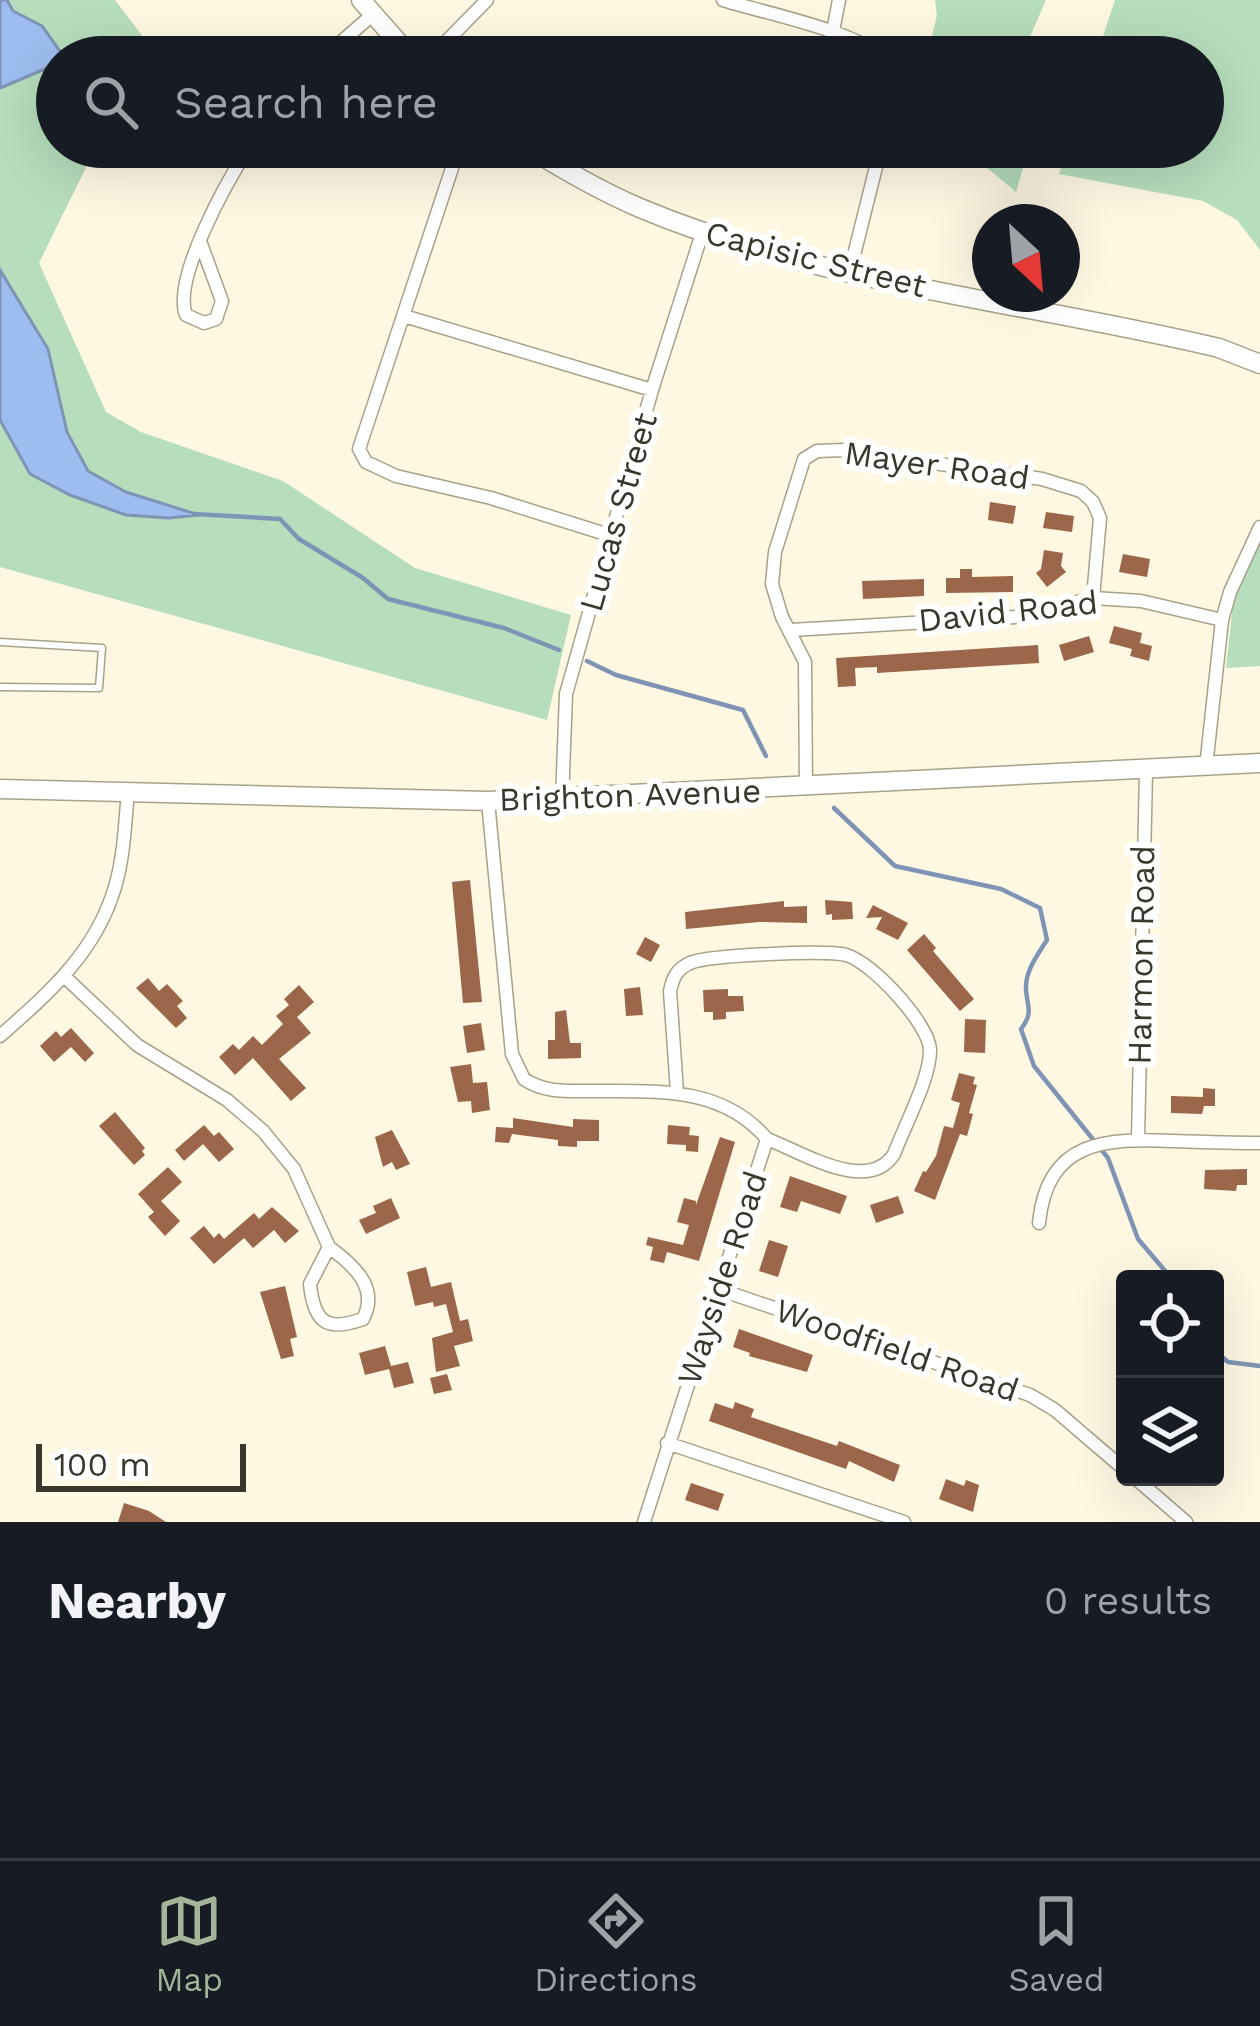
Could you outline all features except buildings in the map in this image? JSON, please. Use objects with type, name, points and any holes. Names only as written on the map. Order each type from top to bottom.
[{"type":"main road","points":[[366,8],[392,36]]},
{"type":"main road","name":"Capisic Street","points":[[564,168],[610,194],[703,230],[850,271],[1166,335],[1260,364]]},
{"type":"main road","name":"Brighton Avenue","points":[[0,789],[488,802],[1260,763]]},
{"type":"street","points":[[452,36],[488,0]]},
{"type":"street","points":[[723,0],[846,36]]},
{"type":"street","points":[[833,31],[839,0]]},
{"type":"street","points":[[341,36],[366,8]]},
{"type":"street","points":[[200,241],[222,301],[216,319],[204,323],[186,315],[182,302],[200,241],[238,168]]},
{"type":"street","points":[[452,168],[362,434],[359,448],[365,462],[396,476],[491,498],[612,536]]},
{"type":"street","points":[[850,271],[876,168]]},
{"type":"street","name":"Lucas Street","points":[[562,800],[566,694],[652,390],[703,230]]},
{"type":"street","points":[[404,316],[652,390]]},
{"type":"street","name":"Mayer Road","points":[[806,788],[805,662],[772,584],[775,552],[804,459],[831,449],[1042,479],[1081,491],[1094,502],[1100,518],[1093,598]]},
{"type":"street","points":[[1206,767],[1222,620],[1260,527]]},
{"type":"street","name":"David Road","points":[[790,630],[1016,617],[1093,598],[1141,601],[1222,620]]},
{"type":"street","name":"Harmon Road","points":[[1138,1139],[1146,771]]},
{"type":"street","points":[[0,1036],[65,977],[95,934],[115,888],[128,792]]},
{"type":"street","name":"Wayside Road","points":[[488,802],[512,1054],[524,1079],[548,1090],[676,1092],[748,1117],[767,1139],[644,1522]]},
{"type":"street","points":[[676,1092],[670,991],[673,976],[684,967],[712,959],[847,955],[916,1017],[930,1048],[894,1154],[887,1165],[864,1173],[767,1139]]},
{"type":"street","points":[[65,977],[136,1045],[227,1100],[263,1131],[293,1169],[328,1247],[362,1277],[369,1311],[364,1319],[334,1327],[319,1315],[310,1284],[328,1247]]},
{"type":"street","points":[[1039,1223],[1041,1201],[1053,1178],[1079,1151],[1112,1139],[1260,1143]]},
{"type":"street","name":"Woodfield Road","points":[[718,1288],[1030,1395],[1116,1462]]},
{"type":"street","points":[[667,1443],[904,1522]]},
{"type":"street","points":[[1144,1486],[1186,1522]]},
{"type":"lane","points":[[0,642],[101,649],[99,688],[0,687]]},
{"type":"green space","points":[[0,0],[115,0],[142,36],[36,36],[36,168],[86,168],[39,263],[106,412],[141,432],[283,481],[415,568],[571,615],[547,720],[0,567]]},
{"type":"green space","points":[[935,0],[1046,0],[1030,36],[932,36]]},
{"type":"green space","points":[[1115,0],[1260,0],[1260,250],[1237,220],[1203,201],[1059,174],[1061,168],[1224,168],[1224,36],[1103,36]]},
{"type":"green space","points":[[987,168],[1023,168],[1016,192]]},
{"type":"green space","points":[[1260,534],[1260,666],[1226,668],[1233,603]]},
{"type":"water","points":[[0,0],[7,0],[13,11],[42,26],[49,36],[36,36],[36,73],[0,88]]},
{"type":"water","points":[[0,270],[48,349],[67,432],[88,471],[126,492],[199,515],[126,515],[70,495],[30,474],[0,420]]},
{"type":"waterway","points":[[194,514],[280,519],[299,539],[388,599],[504,628],[559,650]]},
{"type":"waterway","points":[[587,661],[616,675],[743,710],[766,756]]},
{"type":"waterway","points":[[834,808],[895,866],[1001,889],[1040,908],[1047,940],[1028,976],[1029,1014],[1021,1029],[1034,1066],[1108,1158],[1138,1239],[1164,1270]]},
{"type":"waterway","points":[[1224,1359],[1260,1366]]}]
